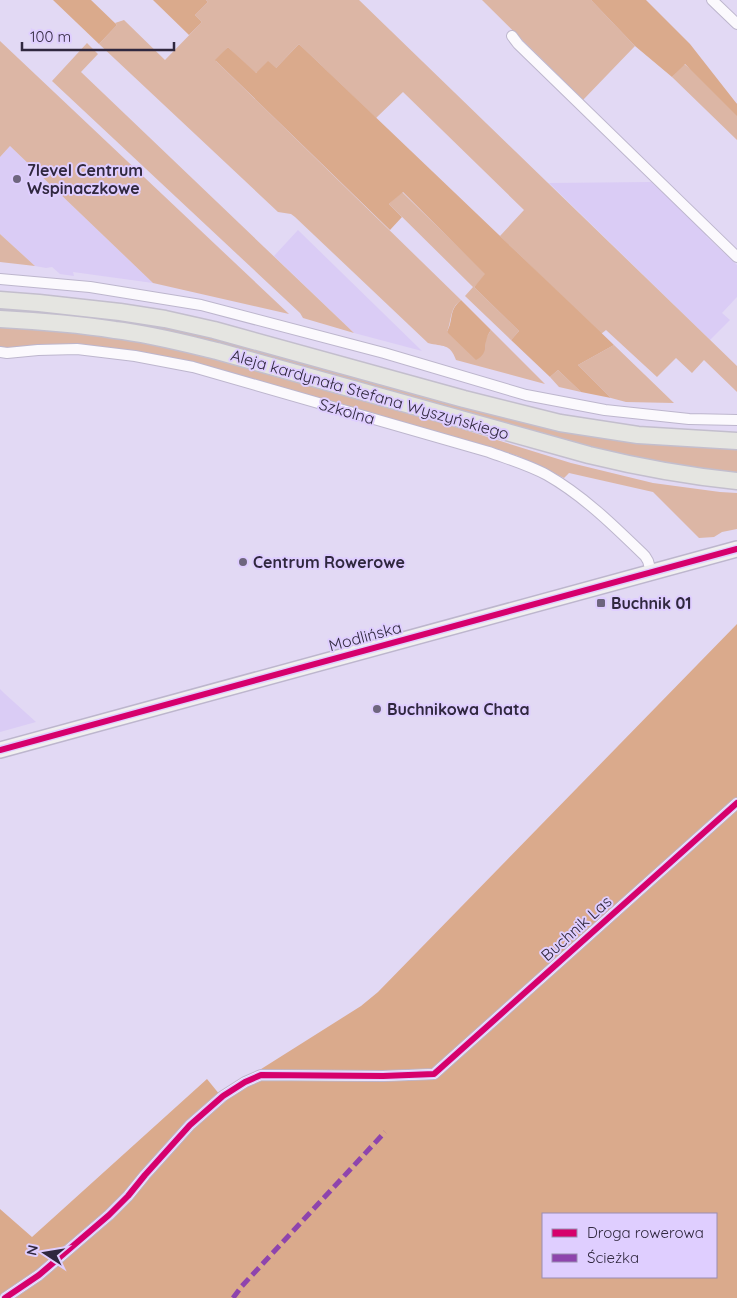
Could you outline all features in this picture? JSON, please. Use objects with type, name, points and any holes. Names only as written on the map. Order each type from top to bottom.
[{"type":"main road","name":"Aleja kardynała Stefana Wyszyńskiego","points":[[0,300],[120,312],[165,319],[214,330],[464,399],[560,423],[638,435],[737,441]]},
{"type":"main road","name":"Aleja kardynała Stefana Wyszyńskiego","points":[[0,319],[39,321],[116,330],[165,339],[217,351],[589,455],[673,473],[737,480]]},
{"type":"main road","name":"Modlińska","points":[[0,750],[737,549]]},
{"type":"street","points":[[712,0],[737,24]]},
{"type":"street","points":[[512,36],[518,44],[737,257]]},
{"type":"street","points":[[0,279],[90,287],[201,305],[301,330],[526,395],[605,410],[689,419],[737,420]]},
{"type":"street","name":"Szkolna","points":[[0,352],[77,349],[135,356],[193,367],[489,452],[546,474],[586,502],[645,556],[651,572]]},
{"type":"street","name":"Buchnik Las","points":[[5,1298],[39,1275],[109,1215],[190,1125],[224,1096],[245,1082],[261,1075],[383,1076],[434,1074],[737,804]]},
{"type":"shaded area","points":[[53,0],[91,0],[117,25],[99,44]]},
{"type":"shaded area","points":[[153,0],[206,0],[208,2],[195,15],[202,22],[189,35]]},
{"type":"shaded area","points":[[206,0],[359,0],[737,366],[737,392],[704,360],[692,373],[676,358],[657,377],[606,330],[601,334],[500,236],[524,210],[403,92],[376,118],[299,44],[276,68],[255,73],[228,47],[216,61],[461,300],[454,307],[447,332],[485,349],[486,338],[491,330],[545,384],[456,360],[448,348],[428,343],[295,217],[291,214],[278,212],[99,44],[117,25],[115,23],[124,20],[165,60],[202,22],[195,15],[208,2]]},
{"type":"shaded area","points":[[482,0],[591,0],[635,46],[583,100]]},
{"type":"shaded area","points":[[591,0],[646,0],[690,44],[737,104],[737,116],[685,64],[672,77],[635,46]]},
{"type":"shaded area","points":[[0,41],[289,314],[153,283],[10,146],[0,157]]},
{"type":"shaded area","points":[[87,43],[98,54],[81,72],[354,333],[303,318],[300,313],[52,81]]},
{"type":"shaded area","points":[[299,44],[614,345],[578,365],[611,398],[581,392],[558,370],[550,377],[511,340],[519,331],[474,287],[485,274],[403,192],[389,204],[402,217],[390,230],[215,60],[228,47],[256,73],[268,61],[276,68]]},
{"type":"shaded area","points":[[684,64],[737,104],[737,140],[672,77]]},
{"type":"shaded area","points":[[10,146],[153,283],[73,272],[74,276],[60,274],[52,267],[35,266],[0,234],[0,157]]},
{"type":"shaded area","points":[[651,182],[737,265],[737,297],[722,313],[730,320],[710,340],[549,183]]},
{"type":"shaded area","points":[[402,192],[486,274],[474,287],[519,331],[511,340],[465,296],[473,287],[389,204]]},
{"type":"shaded area","points":[[298,230],[422,351],[354,333],[274,256]]},
{"type":"shaded area","points":[[0,234],[35,266],[0,262]]},
{"type":"shaded area","points":[[461,300],[491,330],[483,354],[476,360],[447,332],[454,308]]},
{"type":"shaded area","points":[[0,307],[136,321],[242,343],[441,400],[737,448],[737,474],[700,470],[576,445],[239,349],[173,334],[0,313]]},
{"type":"shaded area","points":[[0,327],[63,330],[127,339],[199,353],[436,421],[571,463],[653,483],[737,493],[737,529],[722,532],[714,537],[699,538],[653,492],[569,473],[564,478],[518,456],[195,364],[126,350],[69,344],[0,347]]},
{"type":"shaded area","points":[[614,345],[674,403],[626,402],[611,398],[578,365]]},
{"type":"shaded area","points":[[558,370],[581,392],[559,387],[550,377]]},
{"type":"shaded area","points":[[737,624],[737,1298],[0,1298],[0,1209],[32,1237],[207,1079],[220,1095],[361,1006],[378,992]]},
{"type":"shaded area","points":[[0,689],[4,693],[36,722],[0,732]]},
{"type":"marked path","points":[[233,1298],[385,1132]]},
{"type":"cycle path","points":[[0,750],[737,549]]},
{"type":"cycle path","points":[[5,1298],[39,1275],[109,1215],[190,1125],[223,1096],[245,1082],[261,1075],[383,1076],[434,1074],[737,803]]},
{"type":"place","name":"7level Centrum Wspinaczkowe","points":[[17,179]]},
{"type":"place","name":"Centrum Rowerowe","points":[[243,562]]},
{"type":"place","name":"Buchnik 01","points":[[601,603]]},
{"type":"place","name":"Buchnikowa Chata","points":[[377,709]]}]
